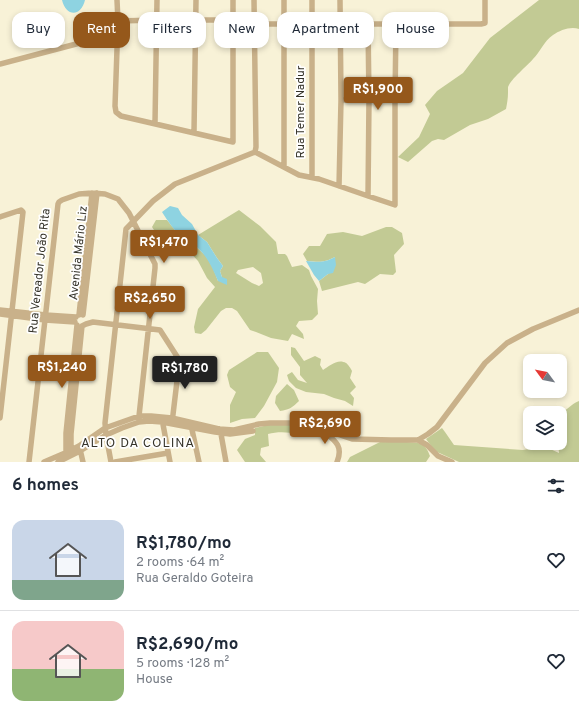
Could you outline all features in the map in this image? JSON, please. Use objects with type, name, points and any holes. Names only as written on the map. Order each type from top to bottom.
[{"type":"street","points":[[117,0],[118,12]]},
{"type":"street","points":[[157,0],[157,12]]},
{"type":"street","points":[[196,0],[196,12]]},
{"type":"street","points":[[233,0],[234,12]]},
{"type":"street","points":[[254,0],[254,12]]},
{"type":"street","points":[[284,0],[284,12]]},
{"type":"street","name":"Rua Temer Nadur","points":[[312,0],[312,12]]},
{"type":"street","points":[[340,0],[340,12]]},
{"type":"street","points":[[449,24],[485,23],[485,0]]},
{"type":"street","points":[[0,64],[73,45]]},
{"type":"street","points":[[117,48],[116,112],[121,116],[233,142],[234,48]]},
{"type":"street","points":[[155,123],[156,48]]},
{"type":"street","points":[[194,132],[196,48]]},
{"type":"street","points":[[254,48],[255,152]]},
{"type":"street","points":[[284,48],[284,167]]},
{"type":"street","name":"Rua Temer Nadur","points":[[312,48],[312,177]]},
{"type":"street","points":[[339,186],[340,48]]},
{"type":"street","points":[[368,48],[368,196]]},
{"type":"street","points":[[111,462],[105,432],[126,229],[153,201],[176,184],[255,152],[299,175],[319,179],[396,205],[396,48]]},
{"type":"street","points":[[341,100],[395,100]]},
{"type":"street","points":[[95,193],[105,194],[118,199],[128,213],[155,264],[139,419]]},
{"type":"street","name":"Rua Vereador João Rita","points":[[29,462],[58,204],[59,202],[78,194],[95,193]]},
{"type":"street","name":"Avenida Mário Liz","points":[[68,454],[66,433],[81,320],[95,193]]},
{"type":"street","points":[[0,217],[21,210],[23,212],[0,418]]},
{"type":"street","points":[[0,310],[46,318],[81,320],[160,330],[179,360],[172,421]]},
{"type":"street","points":[[418,440],[437,427],[485,363],[507,343],[533,329],[579,310]]},
{"type":"street","points":[[0,314],[12,313]]},
{"type":"street","points":[[44,462],[68,454],[105,432],[139,419],[149,421],[162,419],[230,434],[252,431]]},
{"type":"street","points":[[162,419],[170,462]]},
{"type":"street","points":[[218,432],[259,424],[279,422],[303,424],[352,439],[418,440],[427,445],[438,456],[452,462]]},
{"type":"street","points":[[192,425],[199,462]]},
{"type":"street","points":[[318,428],[339,446],[340,456],[337,462]]},
{"type":"street","points":[[218,432],[226,462]]},
{"type":"street","points":[[80,448],[83,462]]},
{"type":"street","points":[[115,462],[168,453]]},
{"type":"street","points":[[58,462],[68,454]]},
{"type":"green space","points":[[539,0],[579,0],[579,29],[569,28],[562,30],[547,40],[536,56],[516,76],[508,87],[506,109],[488,119],[470,125],[444,140],[438,139],[432,141],[408,162],[398,157],[419,137],[430,114],[425,105],[437,91],[463,73],[490,38]]},
{"type":"green space","points":[[239,210],[260,226],[276,242],[278,254],[285,254],[292,267],[302,265],[309,270],[318,289],[318,314],[312,320],[299,321],[296,326],[303,334],[304,339],[292,334],[288,341],[271,338],[250,330],[237,311],[232,308],[226,308],[221,311],[201,334],[195,333],[194,327],[198,309],[215,287],[207,278],[198,261],[185,247],[167,232],[160,235],[156,233],[152,227],[156,220],[167,220],[182,239],[194,245],[206,256],[218,281],[222,277],[220,271],[223,266],[207,242],[198,235]],"holes":[[[253,267],[261,273],[263,283],[259,286],[236,273],[238,270]]]},
{"type":"green space","points":[[386,227],[392,227],[402,233],[404,244],[394,255],[396,272],[393,275],[380,274],[365,284],[358,282],[322,291],[319,281],[328,274],[335,257],[321,262],[307,261],[303,254],[309,246],[320,246],[327,234],[343,232],[362,236]]},
{"type":"green space","points":[[291,347],[295,348],[304,361],[315,356],[321,359],[320,365],[323,370],[340,361],[347,364],[352,371],[350,378],[356,387],[350,393],[354,398],[353,406],[345,401],[324,394],[306,392],[296,388],[289,381],[287,375],[292,372],[298,380],[307,383],[300,375],[300,367],[291,355]]},
{"type":"green space","points":[[257,352],[268,352],[279,368],[277,382],[264,406],[255,418],[242,419],[230,423],[230,405],[236,392],[230,387],[227,375],[229,370]]},
{"type":"green space","points":[[287,384],[294,390],[299,401],[291,408],[280,411],[275,403],[276,396]]},
{"type":"green space","points":[[579,401],[579,462],[459,462],[435,451],[426,439],[442,428],[454,445],[523,450],[552,450],[559,453],[559,450],[567,450],[567,409]]},
{"type":"green space","points":[[272,424],[313,426],[319,431],[313,437],[285,432],[268,434],[269,446],[261,448],[260,455],[266,462],[245,462],[237,450],[245,439],[255,435],[255,428]]},
{"type":"green space","points":[[380,442],[407,442],[421,444],[426,447],[430,456],[426,462],[347,462],[350,457]]},
{"type":"water","points":[[62,0],[85,0],[83,6],[77,12],[70,12],[64,6]]},
{"type":"water","points":[[170,206],[178,208],[182,215],[192,224],[198,235],[207,242],[223,266],[220,271],[222,277],[227,279],[227,285],[218,281],[206,257],[194,245],[183,239],[169,223],[162,212]]},
{"type":"water","points":[[335,257],[336,265],[333,273],[328,274],[319,281],[306,261],[321,262]]},
{"type":"district","name":"ALTO DA COLINA","points":[[138,444]]}]
